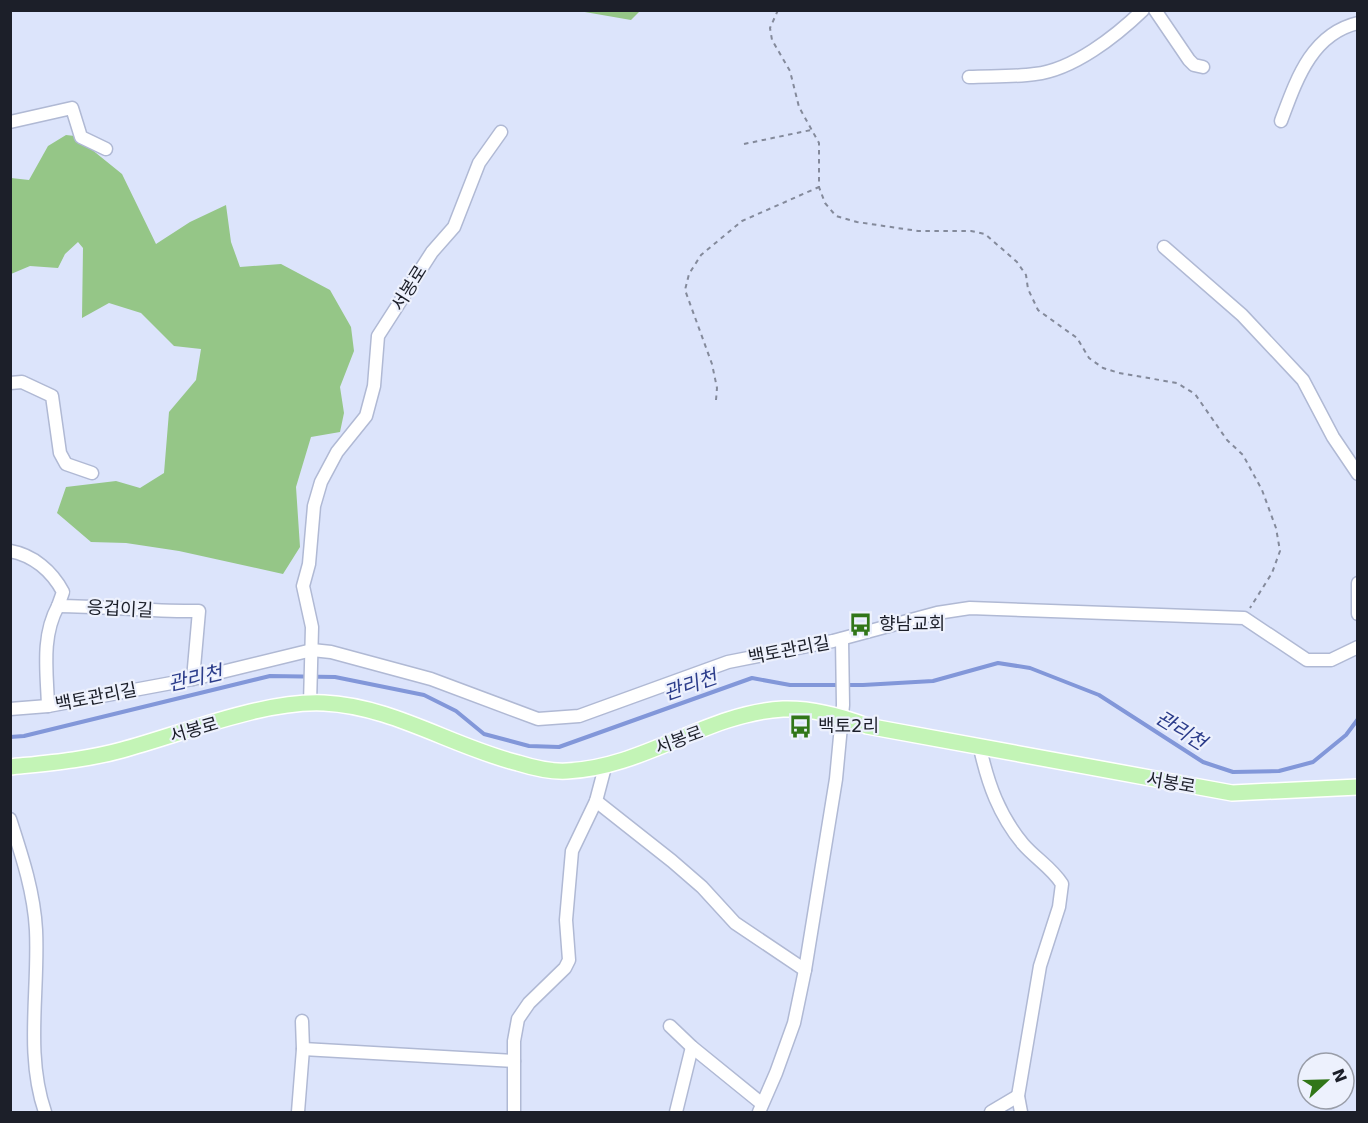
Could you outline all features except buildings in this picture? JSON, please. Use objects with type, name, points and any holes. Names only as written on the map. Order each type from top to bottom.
[{"type":"main road","name":"서봉로","points":[[10,767],[119,751],[264,710],[324,703],[368,709],[488,756],[546,771],[605,767],[753,715],[783,710],[843,711],[867,726],[1232,793],[1358,787]]},
{"type":"street","points":[[969,77],[1038,74],[1068,62],[1116,37],[1143,10]]},
{"type":"street","points":[[1155,10],[1189,60],[1194,65],[1203,67]]},
{"type":"street","points":[[1281,121],[1301,68],[1321,43],[1358,23]]},
{"type":"street","points":[[10,122],[72,108],[81,138],[106,148]]},
{"type":"street","name":"서봉로","points":[[310,704],[312,627],[303,586],[309,564],[314,506],[321,482],[337,452],[366,416],[374,386],[378,336],[432,252],[454,227],[479,163],[501,132]]},
{"type":"street","points":[[1164,247],[1242,315],[1303,380],[1333,437],[1358,474]]},
{"type":"street","points":[[10,383],[22,382],[52,396],[60,453],[66,464],[92,472]]},
{"type":"street","name":"응겁이길","points":[[10,551],[25,553],[58,582],[63,592],[58,606],[106,606],[158,612],[199,611],[193,679]]},
{"type":"street","points":[[1358,583],[1358,614]]},
{"type":"street","points":[[48,706],[46,637],[50,621],[58,606]]},
{"type":"street","name":"백토관리길","points":[[10,709],[48,706],[331,652],[431,679],[538,719],[579,716],[728,662],[842,639],[937,613],[970,608],[1244,618]]},
{"type":"street","points":[[1244,618],[1307,660],[1331,660],[1358,647]]},
{"type":"street","points":[[670,1026],[760,1108],[776,1074],[794,1023],[805,970],[836,779],[845,674],[842,639]]},
{"type":"street","points":[[980,748],[988,784],[1002,816],[1024,846],[1057,875],[1062,884],[1059,907],[1040,966],[1018,1096],[1021,1113]]},
{"type":"street","points":[[514,1113],[514,1062],[518,1019],[529,1004],[565,968],[569,960],[566,920],[572,851],[596,801],[605,767]]},
{"type":"street","points":[[596,801],[702,887],[735,923],[805,970]]},
{"type":"street","points":[[10,819],[30,882],[36,929],[35,1070],[45,1113]]},
{"type":"street","points":[[298,1113],[303,1049],[302,1021]]},
{"type":"street","points":[[676,1113],[692,1047]]},
{"type":"street","points":[[303,1049],[514,1062]]},
{"type":"street","points":[[991,1113],[1018,1096]]},
{"type":"path","points":[[778,10],[770,28],[772,40],[790,71],[799,107],[819,143],[819,187],[825,203],[836,216],[846,220],[918,231],[971,231],[985,234],[1017,262],[1026,275],[1028,289],[1038,310],[1077,338],[1089,358],[1103,368],[1177,383],[1195,394],[1227,440],[1243,455],[1262,490],[1276,528],[1280,551],[1272,573],[1244,618]]},
{"type":"path","points":[[744,144],[812,130]]},
{"type":"path","points":[[716,400],[717,388],[712,364],[685,290],[689,274],[701,255],[742,221],[819,187]]},
{"type":"green space","points":[[579,10],[640,11],[631,20]]},
{"type":"green space","points":[[66,135],[75,136],[122,174],[156,244],[190,222],[226,205],[231,242],[240,267],[281,264],[330,290],[351,327],[354,351],[340,387],[344,413],[340,432],[311,437],[296,487],[300,547],[283,574],[179,551],[126,543],[91,542],[57,513],[66,487],[116,481],[140,488],[164,473],[169,412],[196,380],[201,349],[174,346],[141,313],[109,303],[82,318],[83,248],[78,242],[65,254],[58,268],[30,266],[11,274],[11,178],[29,180],[48,146]]},
{"type":"waterway","name":"관리천","points":[[10,737],[24,736],[270,676],[335,677],[424,695],[456,711],[484,734],[529,746],[559,747],[752,678],[790,685],[863,685],[933,681],[998,663],[1030,668],[1099,695],[1203,762],[1233,772],[1279,771],[1313,762],[1346,735],[1358,719]]},
{"type":"place","name":"향남교회","points":[[861,624]]},
{"type":"place","name":"백토2리","points":[[800,726]]}]
